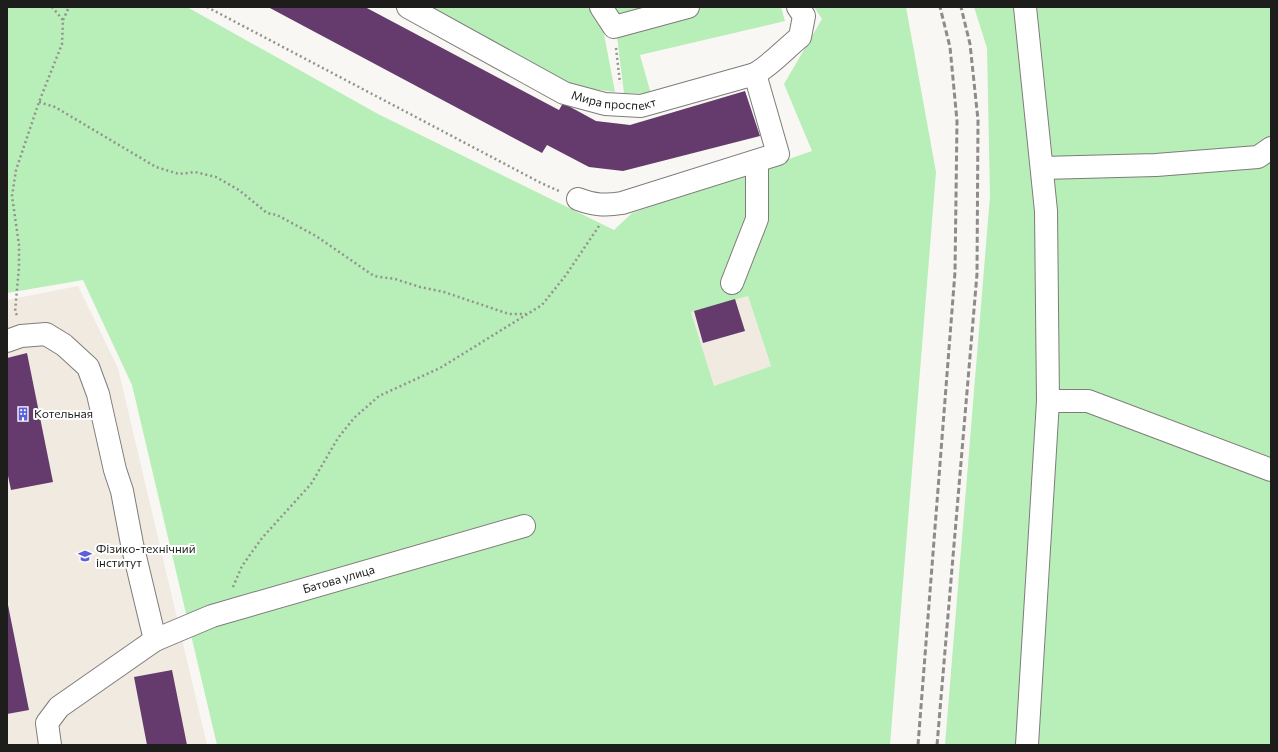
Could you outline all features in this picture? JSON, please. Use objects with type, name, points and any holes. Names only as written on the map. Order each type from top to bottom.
[{"type":"lane","name":"Мира проспект","points":[[408,7],[564,93],[605,104],[641,106],[755,74],[765,69],[780,53],[800,37],[801,11]]},
{"type":"lane","points":[[602,7],[614,27],[688,7]]},
{"type":"lane","points":[[1025,7],[1046,211],[1048,401],[1027,745]]},
{"type":"lane","points":[[578,198],[593,205],[608,206],[622,203],[778,154],[755,74]]},
{"type":"lane","points":[[1042,168],[1156,165],[1258,157],[1271,148]]},
{"type":"lane","points":[[732,283],[757,219],[757,161]]},
{"type":"lane","points":[[7,341],[21,336],[46,334],[64,345],[88,367],[98,394],[115,470],[122,490],[132,544],[155,640]]},
{"type":"lane","points":[[1048,401],[1088,401],[1271,470]]},
{"type":"lane","name":"Батова улица","points":[[50,745],[47,723],[59,707],[155,640],[212,616],[524,526]]},
{"type":"path","points":[[52,7],[63,20]]},
{"type":"path","points":[[32,335],[15,312],[19,267],[19,245],[12,196],[16,170],[39,102],[62,44],[63,20],[69,7]]},
{"type":"path","points":[[207,7],[541,183],[578,198]]},
{"type":"path","points":[[614,27],[622,105]]},
{"type":"path","points":[[39,102],[55,107],[156,167],[179,174],[196,172],[216,178],[239,190],[267,214],[277,215],[316,236],[374,276],[395,279],[420,287],[444,292],[508,314],[528,314]]},
{"type":"path","points":[[212,616],[232,590],[242,566],[262,538],[311,484],[338,438],[354,418],[379,396],[440,368],[542,305],[566,275],[595,234],[608,206]]},
{"type":"shaded area","name":"Фізико-технічний інститут","points":[[78,286],[118,368],[207,745],[7,745],[7,300]]},
{"type":"shaded area","points":[[748,296],[771,366],[714,386],[691,312]]},
{"type":"green space","points":[[7,7],[187,7],[378,114],[614,230],[632,213],[812,151],[784,84],[822,19],[814,7],[906,7],[936,172],[890,745],[217,745],[132,385],[83,280],[7,293]],"holes":[[[748,296],[771,366],[714,386],[691,312]]]},
{"type":"green space","points":[[423,7],[590,7],[603,29],[615,92],[577,87],[510,57]]},
{"type":"green space","points":[[603,7],[781,7],[785,21],[640,55],[651,94],[624,93],[616,29]]},
{"type":"green space","points":[[974,7],[1271,7],[1271,745],[945,745],[990,196],[987,48]]},
{"type":"building","points":[[268,7],[365,7],[559,110],[563,103],[596,121],[630,125],[745,91],[760,136],[623,171],[589,167],[547,145],[542,153]]},
{"type":"building","points":[[735,299],[745,331],[703,343],[694,311]]},
{"type":"building","name":"Котельная","points":[[27,353],[53,482],[11,490],[7,471],[7,358]]},
{"type":"building","points":[[7,600],[29,710],[7,714]]},
{"type":"building","points":[[172,670],[187,745],[147,745],[134,677]]},
{"type":"railway","points":[[918,745],[955,272],[957,121],[950,47],[940,7]]},
{"type":"railway","points":[[937,745],[977,274],[978,120],[970,44],[961,7]]},
{"type":"place","name":"Котельная","points":[[23,414]]},
{"type":"place","name":"Фізико-технічний інститут","points":[[85,556]]}]
